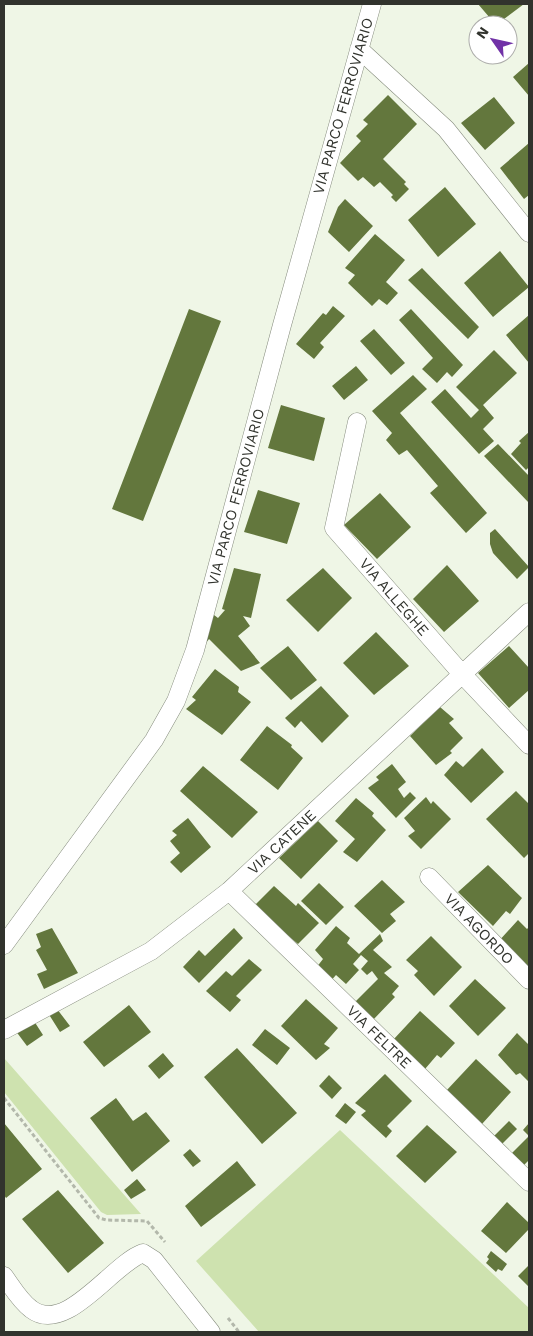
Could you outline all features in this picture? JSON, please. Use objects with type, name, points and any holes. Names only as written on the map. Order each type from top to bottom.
[{"type":"street","name":"VIA PARCO FERROVIARIO","points":[[4,945],[154,740],[176,701],[195,650],[282,325],[372,4]]},
{"type":"street","points":[[359,49],[446,129],[529,233]]},
{"type":"street","name":"VIA ALLEGHE","points":[[357,422],[334,528],[462,674],[529,745]]},
{"type":"street","name":"VIA CATENE","points":[[4,1030],[151,951],[229,891],[529,612]]},
{"type":"street","name":"VIA AGORDO","points":[[429,878],[529,980]]},
{"type":"street","name":"VIA FELTRE","points":[[229,891],[529,1182]]},
{"type":"street","points":[[4,1276],[32,1310],[45,1315],[54,1315],[75,1306],[127,1261],[143,1253],[154,1260],[211,1332]]},
{"type":"path","points":[[4,1098],[99,1218],[106,1220],[146,1221],[170,1248]]},
{"type":"path","points":[[222,1311],[239,1332]]},
{"type":"green space","points":[[4,1058],[141,1214],[107,1215],[101,1212],[4,1092]]},
{"type":"green space","points":[[340,1130],[529,1308],[529,1332],[259,1332],[196,1261]]},
{"type":"building","points":[[478,4],[524,4],[509,15],[487,15]]},
{"type":"building","points":[[529,63],[529,96],[513,77]]},
{"type":"building","points":[[388,95],[417,124],[383,159],[406,182],[404,184],[409,189],[396,202],[391,197],[393,195],[380,182],[374,187],[363,177],[358,181],[340,163],[361,141],[356,136],[368,124],[363,120]]},
{"type":"building","points":[[494,97],[515,123],[485,150],[461,123]]},
{"type":"building","points":[[529,143],[529,195],[524,199],[500,168]]},
{"type":"building","points":[[445,187],[476,224],[438,257],[408,220]]},
{"type":"building","points":[[345,199],[373,226],[349,252],[328,232],[338,207]]},
{"type":"building","points":[[375,234],[405,260],[386,282],[398,293],[387,305],[379,299],[372,306],[348,283],[355,275],[345,268]]},
{"type":"building","points":[[500,251],[529,287],[493,317],[464,283]]},
{"type":"building","points":[[422,268],[479,327],[468,339],[408,280]]},
{"type":"building","points":[[333,306],[345,316],[320,343],[324,347],[314,359],[296,344],[323,313],[326,315]]},
{"type":"building","points":[[189,309],[221,321],[143,521],[112,509]]},
{"type":"building","points":[[411,309],[463,365],[452,377],[447,372],[437,383],[422,369],[433,358],[399,320]]},
{"type":"building","points":[[529,315],[529,363],[506,335]]},
{"type":"building","points":[[374,329],[405,363],[391,375],[360,341]]},
{"type":"building","points":[[494,350],[517,373],[483,405],[494,418],[483,429],[494,441],[479,454],[431,402],[445,389],[471,418],[479,410],[456,387]]},
{"type":"building","points":[[356,366],[368,380],[344,400],[332,386]]},
{"type":"building","points":[[413,375],[427,389],[400,413],[487,513],[466,533],[430,493],[438,486],[407,450],[399,455],[386,440],[392,433],[372,411]]},
{"type":"building","points":[[281,405],[325,418],[314,461],[268,448]]},
{"type":"building","points":[[529,432],[529,467],[526,470],[511,454],[521,443],[519,441]]},
{"type":"building","points":[[498,444],[529,476],[529,503],[484,456]]},
{"type":"building","points":[[258,490],[300,503],[287,544],[244,532]]},
{"type":"building","points":[[380,493],[411,527],[377,559],[344,525]]},
{"type":"building","points":[[495,529],[529,567],[517,579],[493,553],[490,544],[490,533]]},
{"type":"building","points":[[447,565],[479,601],[444,632],[413,599]]},
{"type":"building","points":[[234,568],[261,574],[251,618],[243,616],[250,626],[238,636],[260,663],[241,671],[209,639],[206,643],[200,634],[206,609],[218,618],[225,610],[222,609]]},
{"type":"building","points":[[323,568],[352,598],[318,632],[286,600]]},
{"type":"building","points":[[376,632],[409,666],[374,695],[343,663]]},
{"type":"building","points":[[288,646],[317,680],[291,700],[260,668]]},
{"type":"building","points":[[509,646],[529,668],[529,690],[509,708],[478,673]]},
{"type":"building","points":[[215,669],[239,687],[238,692],[251,702],[222,735],[186,709],[196,700],[192,697]]},
{"type":"building","points":[[321,686],[349,716],[322,743],[301,721],[295,728],[285,718]]},
{"type":"building","points":[[440,707],[454,719],[449,723],[463,738],[450,751],[452,753],[436,765],[410,736]]},
{"type":"building","points":[[267,726],[292,745],[291,747],[303,758],[278,790],[240,760]]},
{"type":"building","points":[[482,748],[504,772],[471,803],[444,775],[456,761],[463,767]]},
{"type":"building","points":[[392,764],[406,782],[398,789],[404,798],[410,792],[416,798],[396,818],[368,788],[379,780],[376,777]]},
{"type":"building","points":[[203,766],[258,812],[232,838],[180,791]]},
{"type":"building","points":[[516,791],[529,804],[529,853],[524,858],[486,819]]},
{"type":"building","points":[[426,797],[431,804],[433,801],[451,819],[421,849],[408,836],[415,831],[404,818]]},
{"type":"building","points":[[356,798],[374,813],[372,816],[386,830],[357,862],[343,852],[355,839],[335,821]]},
{"type":"building","points":[[188,818],[211,847],[181,873],[170,862],[180,853],[170,841],[177,835],[172,831]]},
{"type":"building","points":[[318,821],[338,841],[301,879],[279,858]]},
{"type":"building","points":[[488,865],[522,898],[510,914],[506,911],[493,926],[458,892]]},
{"type":"building","points":[[382,880],[405,902],[390,914],[396,921],[382,933],[354,906]]},
{"type":"building","points":[[319,883],[344,907],[326,925],[301,901]]},
{"type":"building","points":[[274,886],[296,906],[298,903],[319,923],[298,944],[253,907]]},
{"type":"building","points":[[518,920],[527,929],[529,927],[529,966],[527,968],[497,943]]},
{"type":"building","points":[[336,926],[350,938],[347,943],[359,954],[380,934],[383,941],[373,950],[392,967],[384,973],[399,986],[392,994],[395,997],[372,1021],[353,1004],[378,979],[372,971],[367,975],[361,969],[368,961],[361,955],[353,964],[359,970],[346,984],[336,975],[329,983],[316,968],[323,959],[315,950]]},
{"type":"building","points":[[52,928],[78,973],[44,989],[37,974],[47,970],[36,950],[41,947],[36,934]]},
{"type":"building","points":[[234,928],[243,938],[199,983],[183,967],[199,950],[205,956]]},
{"type":"building","points":[[431,936],[462,967],[434,996],[414,975],[418,971],[406,960]]},
{"type":"building","points":[[249,959],[262,970],[236,996],[241,1000],[230,1012],[206,991],[226,971],[232,976]]},
{"type":"building","points":[[475,979],[506,1008],[478,1036],[449,1006]]},
{"type":"building","points":[[306,999],[338,1028],[324,1044],[330,1048],[316,1060],[281,1026]]},
{"type":"building","points":[[129,1005],[151,1032],[104,1067],[83,1042]]},
{"type":"building","points":[[57,1009],[70,1026],[60,1032],[48,1013]]},
{"type":"building","points":[[420,1011],[455,1043],[441,1058],[437,1055],[425,1069],[393,1040]]},
{"type":"building","points":[[34,1021],[43,1035],[27,1046],[15,1030]]},
{"type":"building","points":[[265,1029],[290,1048],[277,1065],[252,1045]]},
{"type":"building","points":[[517,1033],[529,1045],[529,1082],[520,1073],[516,1075],[498,1055]]},
{"type":"building","points":[[237,1048],[297,1113],[262,1144],[204,1077]]},
{"type":"building","points":[[163,1053],[174,1066],[159,1079],[148,1066]]},
{"type":"building","points":[[476,1059],[511,1092],[482,1124],[446,1091]]},
{"type":"building","points":[[385,1074],[412,1101],[387,1126],[392,1131],[386,1138],[361,1115],[366,1111],[355,1103]]},
{"type":"building","points":[[329,1075],[342,1088],[332,1099],[319,1086]]},
{"type":"building","points":[[116,1098],[133,1121],[146,1112],[170,1141],[132,1172],[90,1118]]},
{"type":"building","points":[[345,1103],[356,1112],[346,1124],[335,1116]]},
{"type":"building","points":[[509,1121],[517,1129],[502,1144],[494,1136]]},
{"type":"building","points":[[4,1123],[42,1169],[6,1198],[4,1195]]},
{"type":"building","points":[[529,1123],[529,1136],[523,1130]]},
{"type":"building","points":[[427,1125],[457,1152],[425,1183],[396,1156]]},
{"type":"building","points":[[529,1136],[529,1160],[524,1165],[512,1153]]},
{"type":"building","points":[[190,1149],[201,1161],[193,1167],[183,1155]]},
{"type":"building","points":[[237,1161],[256,1185],[201,1227],[185,1206]]},
{"type":"building","points":[[137,1179],[146,1190],[131,1199],[124,1190]]},
{"type":"building","points":[[58,1190],[104,1243],[68,1273],[22,1219]]},
{"type":"building","points":[[507,1202],[529,1223],[529,1229],[506,1253],[481,1231]]},
{"type":"building","points":[[491,1251],[507,1264],[502,1271],[498,1269],[496,1272],[486,1263]]},
{"type":"building","points":[[529,1265],[529,1287],[518,1276]]}]
